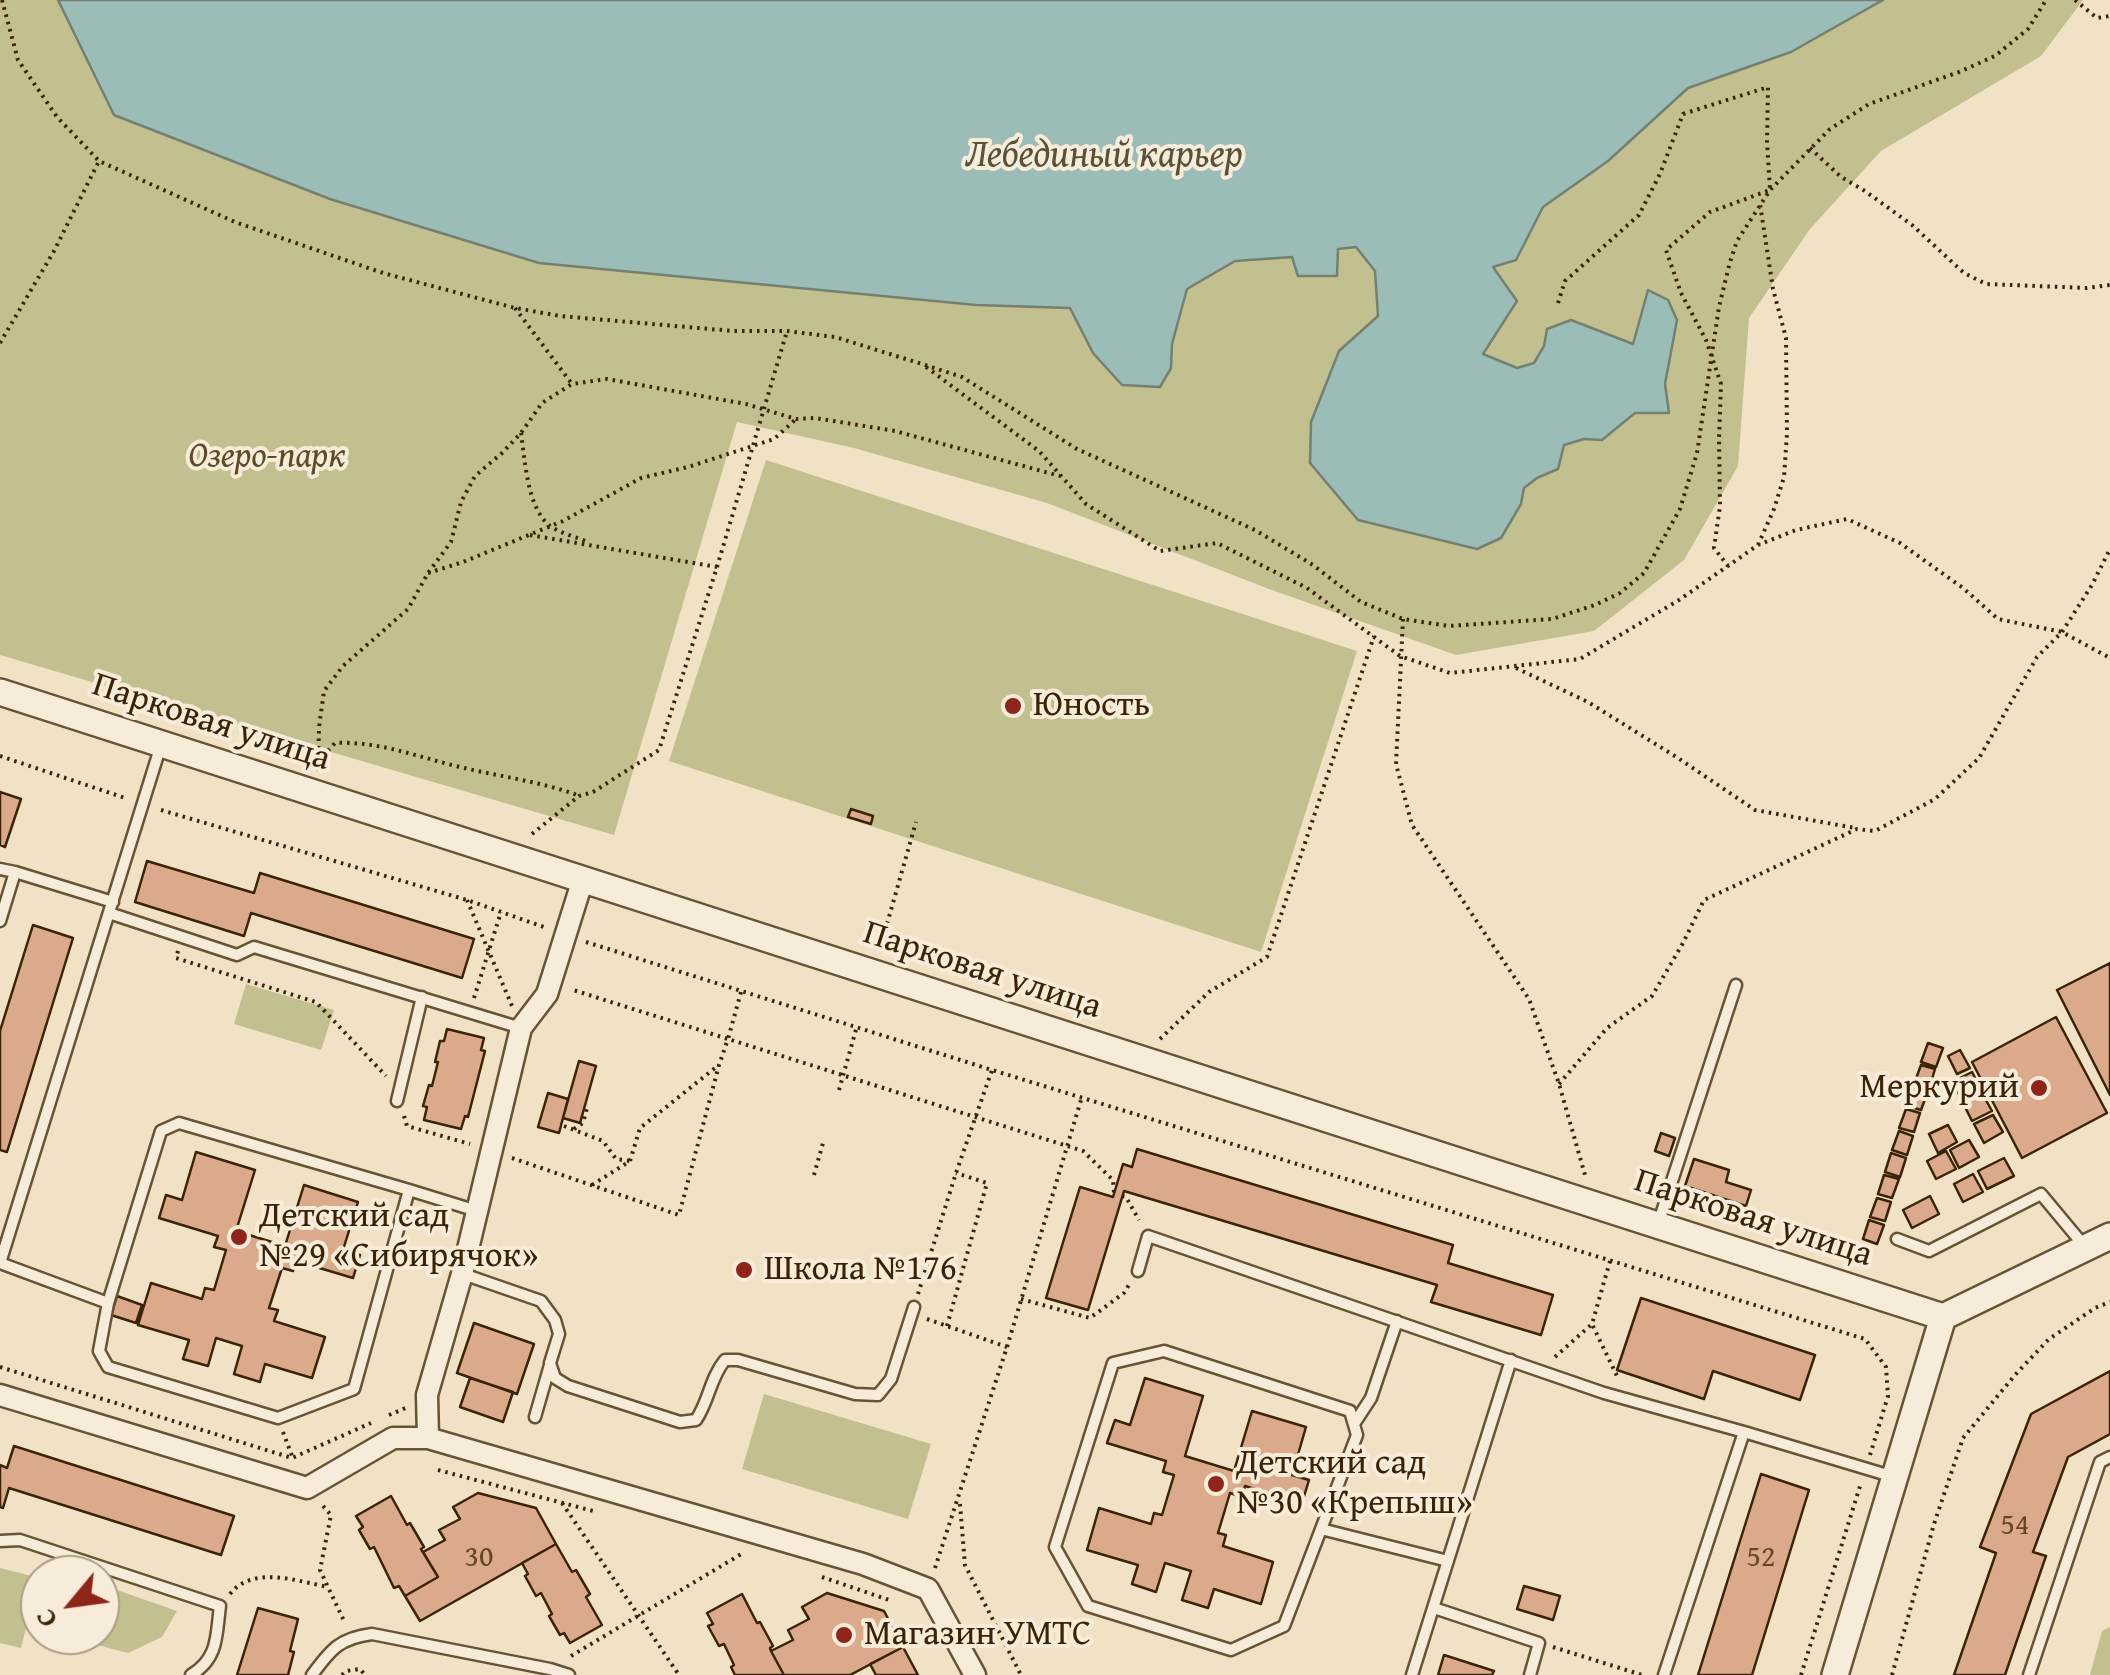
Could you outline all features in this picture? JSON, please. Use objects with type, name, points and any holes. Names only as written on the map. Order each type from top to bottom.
[{"type":"street","name":"Парковая улица","points":[[0,692],[1942,1316]]},
{"type":"street","points":[[428,1438],[426,1395],[462,1274],[521,1028],[547,994],[582,880]]},
{"type":"street","points":[[1835,1675],[1942,1316],[2110,1236]]},
{"type":"street","points":[[0,1395],[306,1488],[393,1438],[428,1438],[863,1564],[928,1589],[975,1675]]},
{"type":"lane","points":[[108,1303],[0,1263],[161,744]]},
{"type":"lane","points":[[0,868],[237,956],[254,947],[521,1028]]},
{"type":"lane","points":[[0,920],[15,872]]},
{"type":"lane","points":[[1658,1225],[1736,985]]},
{"type":"lane","points":[[398,1100],[422,997]]},
{"type":"lane","points":[[410,1190],[354,1390],[278,1418],[108,1367],[98,1351],[108,1303],[160,1131],[179,1123],[410,1190],[478,1211]]},
{"type":"lane","points":[[1897,1239],[1929,1250],[2041,1194],[2086,1248]]},
{"type":"lane","points":[[1138,1271],[1148,1236],[1628,1400],[1894,1477]]},
{"type":"lane","points":[[462,1274],[542,1301],[555,1320],[559,1334],[535,1417]]},
{"type":"lane","points":[[550,1364],[554,1378],[568,1386],[680,1422],[696,1420],[716,1371],[725,1360],[738,1360],[854,1394],[878,1395],[892,1379],[913,1310]]},
{"type":"lane","points":[[1354,1424],[1371,1398],[1397,1321]]},
{"type":"lane","points":[[1164,1351],[1350,1412],[1354,1424],[1357,1435],[1284,1626],[1230,1650],[1088,1606],[1055,1547],[1113,1363],[1164,1351]]},
{"type":"lane","points":[[1412,1675],[1512,1360]]},
{"type":"lane","points":[[1664,1675],[1744,1432]]},
{"type":"lane","points":[[2028,1675],[2100,1462],[2110,1457]]},
{"type":"lane","points":[[1321,1529],[1448,1561]]},
{"type":"lane","points":[[0,1541],[20,1540],[220,1606],[212,1657],[191,1675]]},
{"type":"lane","points":[[1434,1608],[1540,1643],[1530,1675]]},
{"type":"lane","points":[[312,1675],[336,1644],[352,1636],[372,1634],[569,1675]]},
{"type":"path","points":[[2,0],[18,60],[57,117],[99,162],[234,222],[383,273],[514,308],[733,332],[788,331],[835,337],[962,377],[1077,448],[1255,530],[1312,565],[1361,602],[1403,619],[1449,626],[1552,619],[1620,593],[1644,573],[1680,509],[1697,453],[1718,307],[1737,241],[1760,204],[1830,129],[1869,104],[1995,56],[2028,29],[2046,0]]},
{"type":"path","points":[[2075,0],[2098,18],[2110,16]]},
{"type":"path","points":[[1558,303],[1565,281],[1639,214],[1660,174],[1683,114],[1768,87],[1770,190]]},
{"type":"path","points":[[1810,148],[1841,177],[1912,225],[1964,273],[1986,284],[2087,288],[2110,285]]},
{"type":"path","points":[[0,343],[54,251],[99,162]]},
{"type":"path","points":[[1728,566],[1714,548],[1720,506],[1721,384],[1666,250],[1710,212],[1770,190]]},
{"type":"path","points":[[1758,545],[1784,477],[1787,434],[1786,338],[1773,289],[1760,204]]},
{"type":"path","points":[[514,308],[572,384]]},
{"type":"path","points":[[532,834],[580,796],[593,792],[659,750],[788,331]]},
{"type":"path","points":[[922,364],[1038,451],[1086,504],[1160,551],[1218,543],[1307,588],[1400,656],[1450,673],[1580,659],[1680,600],[1758,545],[1796,530],[1847,519],[1900,543],[1963,588],[1998,619],[2062,632],[2110,658]]},
{"type":"path","points":[[318,794],[324,690],[343,666],[408,609],[428,573],[452,542],[460,502],[475,476],[522,433],[542,403],[572,384],[607,379],[746,404],[796,420],[815,418],[895,431],[1060,476]]},
{"type":"path","points":[[428,573],[550,526],[641,478],[774,439],[796,420]]},
{"type":"path","points":[[522,433],[536,510],[550,526],[592,544]]},
{"type":"path","points":[[528,535],[717,567]]},
{"type":"path","points":[[1512,666],[1588,702],[1755,810],[1875,831],[1935,800],[1979,758],[2037,657],[2062,632],[2110,549]]},
{"type":"path","points":[[1403,619],[1396,764],[1412,824],[1529,998],[1559,1084],[1592,1204]]},
{"type":"path","points":[[1151,1062],[1159,1040],[1209,992],[1267,956],[1374,636]]},
{"type":"path","points":[[318,762],[335,743],[356,742],[398,749],[580,796]]},
{"type":"path","points":[[0,756],[143,804],[502,911],[741,992],[1865,1340],[1886,1367],[1888,1396],[1801,1675]]},
{"type":"path","points":[[885,931],[916,822]]},
{"type":"path","points":[[1559,1084],[1607,1028],[1652,996],[1704,900],[1857,828]]},
{"type":"path","points":[[467,900],[521,1028]]},
{"type":"path","points":[[470,1012],[502,911]]},
{"type":"path","points":[[182,937],[176,958],[316,1002],[386,1076],[407,1126],[459,1139],[679,1215],[741,992]]},
{"type":"path","points":[[550,982],[1082,1151],[1113,1180],[1114,1193]]},
{"type":"path","points":[[839,1090],[858,1026]]},
{"type":"path","points":[[592,1185],[630,1161],[640,1128],[718,1065]]},
{"type":"path","points":[[992,1070],[913,1310],[1007,1347]]},
{"type":"path","points":[[928,1589],[1007,1347],[1081,1098]]},
{"type":"path","points":[[574,1129],[583,1123],[588,1108]]},
{"type":"path","points":[[564,1126],[603,1141],[616,1159],[630,1161]]},
{"type":"path","points":[[814,1175],[824,1143]]},
{"type":"path","points":[[947,1326],[987,1183],[956,1172]]},
{"type":"path","points":[[1122,1196],[1148,1236]]},
{"type":"path","points":[[1540,1370],[1592,1324],[1610,1261]]},
{"type":"path","points":[[1021,1299],[1090,1318],[1124,1293],[1138,1271]]},
{"type":"path","points":[[1892,1675],[1962,1438],[2049,1339],[2110,1302]]},
{"type":"path","points":[[1592,1324],[1628,1400]]},
{"type":"path","points":[[0,1367],[292,1458],[410,1406]]},
{"type":"path","points":[[278,1418],[292,1458]]},
{"type":"path","points":[[438,1470],[598,1513]]},
{"type":"path","points":[[306,1488],[332,1515],[320,1570],[352,1636]]},
{"type":"path","points":[[959,1499],[965,1565],[1021,1675]]},
{"type":"path","points":[[562,1503],[679,1675]]},
{"type":"path","points":[[550,1669],[746,1552],[727,1547]]},
{"type":"path","points":[[815,1575],[902,1604]]},
{"type":"path","points":[[220,1606],[238,1584],[270,1576],[328,1587]]},
{"type":"path","points":[[1540,1643],[1642,1675]]},
{"type":"path","points":[[342,1675],[360,1669],[364,1675]]},
{"type":"green space","name":"Озеро-парк","points":[[0,0],[58,0],[114,115],[330,199],[539,263],[976,305],[1070,308],[1093,353],[1171,368],[1172,344],[1187,289],[1235,261],[1293,257],[1337,276],[1338,248],[1356,247],[1375,271],[1378,316],[1339,351],[1358,520],[1404,529],[1501,538],[1521,504],[1524,488],[1557,469],[1564,445],[1584,439],[1602,440],[1635,413],[1669,412],[1665,384],[1677,320],[1648,290],[1633,344],[1571,321],[1544,346],[1534,363],[1517,368],[1482,355],[1492,267],[1543,207],[1608,161],[1688,88],[1791,52],[1883,0],[2083,0],[2041,56],[1881,151],[1810,229],[1749,318],[1738,466],[1684,560],[1594,631],[1456,655],[1269,589],[1047,503],[854,448],[737,422],[614,835],[0,655]]},
{"type":"green space","name":"Юность","points":[[766,460],[1357,651],[1261,952],[669,761]]},
{"type":"green space","points":[[246,984],[334,1010],[321,1050],[234,1024]]},
{"type":"green space","points":[[764,1394],[931,1444],[908,1519],[742,1469]]},
{"type":"green space","points":[[0,1568],[20,1573],[20,1648],[0,1643]]},
{"type":"green space","points":[[120,1591],[177,1611],[162,1637],[128,1653],[120,1651]]},
{"type":"green space","points":[[2110,1627],[2110,1675],[2090,1675],[2102,1631]]},
{"type":"water","name":"Лебединый карьер","points":[[58,0],[1883,0],[1791,52],[1688,88],[1608,161],[1543,207],[1516,260],[1493,267],[1517,301],[1483,354],[1517,368],[1534,363],[1544,346],[1547,329],[1571,320],[1633,344],[1648,290],[1668,300],[1677,320],[1665,384],[1669,413],[1635,413],[1602,440],[1584,439],[1564,445],[1558,469],[1524,488],[1521,504],[1501,538],[1477,549],[1358,520],[1310,463],[1311,422],[1339,351],[1378,316],[1375,271],[1356,247],[1338,249],[1337,276],[1298,276],[1292,257],[1235,261],[1187,289],[1172,344],[1171,368],[1160,387],[1122,385],[1093,353],[1070,308],[976,305],[539,263],[330,199],[114,115]]},
{"type":"building","points":[[0,792],[21,799],[5,847],[0,845]]},
{"type":"building","points":[[851,809],[873,816],[871,824],[848,817]]},
{"type":"building","points":[[147,861],[254,893],[260,873],[474,939],[462,978],[251,913],[244,936],[135,902]]},
{"type":"building","points":[[33,925],[73,938],[7,1152],[0,1150],[0,1031]]},
{"type":"building","points":[[2110,963],[2110,1095],[2057,990]]},
{"type":"building","name":"Меркурий","points":[[2056,1017],[2107,1113],[2022,1158],[1972,1062]]},
{"type":"building","points":[[447,1029],[484,1038],[481,1050],[485,1051],[468,1117],[465,1116],[461,1129],[424,1120],[427,1107],[423,1106],[429,1085],[432,1086],[440,1041],[444,1041]]},
{"type":"building","points":[[1928,1043],[1943,1048],[1936,1067],[1921,1062]]},
{"type":"building","points":[[1960,1050],[1970,1068],[1957,1074],[1948,1056]]},
{"type":"building","points":[[579,1061],[596,1066],[580,1123],[563,1118]]},
{"type":"building","points":[[1921,1065],[1935,1069],[1929,1089],[1914,1084]]},
{"type":"building","points":[[1972,1072],[1981,1089],[1962,1100],[1952,1082]]},
{"type":"building","points":[[1913,1087],[1928,1091],[1921,1110],[1907,1106]]},
{"type":"building","points":[[548,1093],[568,1099],[559,1133],[538,1127]]},
{"type":"building","points":[[1982,1093],[1992,1111],[1972,1121],[1963,1103]]},
{"type":"building","points":[[1906,1109],[1920,1113],[1914,1132],[1899,1128]]},
{"type":"building","points":[[1993,1115],[2003,1132],[1984,1143],[1974,1124]]},
{"type":"building","points":[[1948,1125],[1957,1142],[1938,1153],[1929,1134]]},
{"type":"building","points":[[1899,1131],[1913,1136],[1907,1155],[1892,1150]]},
{"type":"building","points":[[1661,1133],[1675,1138],[1669,1156],[1655,1151]]},
{"type":"building","points":[[1969,1140],[1979,1157],[1959,1168],[1950,1150]]},
{"type":"building","points":[[1137,1149],[1453,1245],[1448,1263],[1553,1295],[1541,1335],[1431,1302],[1437,1285],[1124,1191],[1088,1310],[1046,1298],[1080,1187],[1113,1197],[1123,1164],[1132,1167]]},
{"type":"building","points":[[1946,1151],[1956,1169],[1936,1179],[1927,1161]]},
{"type":"building","points":[[196,1152],[255,1170],[236,1231],[285,1246],[304,1185],[358,1202],[343,1250],[360,1255],[353,1278],[296,1261],[293,1271],[282,1268],[269,1308],[278,1310],[274,1321],[325,1337],[312,1378],[265,1364],[260,1382],[234,1374],[242,1346],[216,1338],[208,1366],[183,1359],[189,1340],[138,1325],[151,1283],[202,1299],[205,1288],[214,1290],[226,1250],[214,1247],[218,1236],[159,1218],[166,1195],[182,1200]]},
{"type":"building","points":[[1891,1153],[1906,1158],[1900,1177],[1885,1172]]},
{"type":"building","points":[[2004,1158],[2014,1176],[1987,1189],[1978,1171]]},
{"type":"building","points":[[1694,1159],[1729,1170],[1726,1182],[1751,1190],[1746,1206],[1685,1186]]},
{"type":"building","points":[[1973,1174],[1983,1192],[1963,1202],[1954,1184]]},
{"type":"building","points":[[1884,1175],[1899,1179],[1892,1198],[1878,1194]]},
{"type":"building","points":[[1930,1196],[1939,1214],[1912,1228],[1903,1210]]},
{"type":"building","points":[[1877,1198],[1891,1202],[1885,1221],[1870,1217]]},
{"type":"building","points":[[1869,1220],[1884,1225],[1877,1244],[1863,1239]]},
{"type":"building","points":[[117,1296],[142,1305],[136,1323],[111,1315]]},
{"type":"building","points":[[1641,1298],[1815,1355],[1800,1400],[1713,1371],[1704,1399],[1617,1370]]},
{"type":"building","points":[[474,1323],[534,1344],[517,1394],[457,1373]]},
{"type":"building","points":[[2110,1371],[2110,1434],[2068,1457],[2033,1552],[2046,1556],[2005,1675],[1954,1675],[1996,1553],[1980,1547],[2031,1414]]},
{"type":"building","points":[[470,1378],[513,1392],[503,1422],[460,1407]]},
{"type":"building","points":[[1145,1378],[1203,1396],[1185,1456],[1234,1471],[1252,1411],[1306,1427],[1292,1475],[1309,1480],[1302,1503],[1245,1486],[1242,1497],[1230,1493],[1218,1533],[1226,1535],[1223,1546],[1273,1562],[1261,1604],[1214,1589],[1208,1608],[1182,1600],[1191,1571],[1165,1563],[1156,1592],[1132,1584],[1138,1565],[1087,1550],[1099,1508],[1151,1524],[1154,1513],[1162,1515],[1174,1475],[1163,1472],[1166,1461],[1107,1443],[1115,1420],[1130,1425]]},
{"type":"building","points":[[14,1446],[234,1516],[221,1555],[9,1488],[3,1508],[0,1507],[0,1465],[7,1468]]},
{"type":"building","points":[[1761,1474],[1809,1490],[1752,1675],[1698,1675]]},
{"type":"building","points":[[478,1493],[536,1508],[556,1544],[420,1621],[405,1596],[438,1577],[423,1552],[445,1540],[439,1530],[460,1519],[453,1507]]},
{"type":"building","points":[[391,1496],[438,1577],[405,1596],[399,1586],[394,1588],[374,1547],[370,1549],[356,1516]]},
{"type":"building","points":[[556,1544],[590,1594],[586,1597],[602,1625],[570,1643],[564,1633],[560,1635],[541,1593],[536,1596],[522,1563]]},
{"type":"building","points":[[1524,1586],[1560,1596],[1553,1620],[1517,1609]]},
{"type":"building","name":"Магазин УМТС","points":[[827,1593],[884,1611],[903,1647],[850,1675],[784,1675],[771,1651],[793,1640],[788,1630],[809,1619],[802,1607]]},
{"type":"building","points":[[742,1594],[773,1646],[771,1651],[784,1675],[735,1675],[724,1644],[719,1646],[708,1626],[713,1624],[707,1613]]},
{"type":"building","points":[[258,1608],[298,1619],[288,1675],[237,1675]]},
{"type":"building","points":[[903,1647],[918,1675],[876,1675],[870,1664]]},
{"type":"building","points":[[1444,1655],[1494,1671],[1492,1675],[1438,1675]]},
{"type":"place","name":"Юность","points":[[1013,706]]},
{"type":"place","name":"Меркурий","points":[[2039,1088]]},
{"type":"place","name":"Детский сад №29 «Сибирячок»","points":[[239,1237]]},
{"type":"place","name":"Школа №176","points":[[744,1270]]},
{"type":"place","name":"Детский сад №30 «Крепыш»","points":[[1216,1484]]},
{"type":"place","name":"Магазин УМТС","points":[[844,1635]]}]
